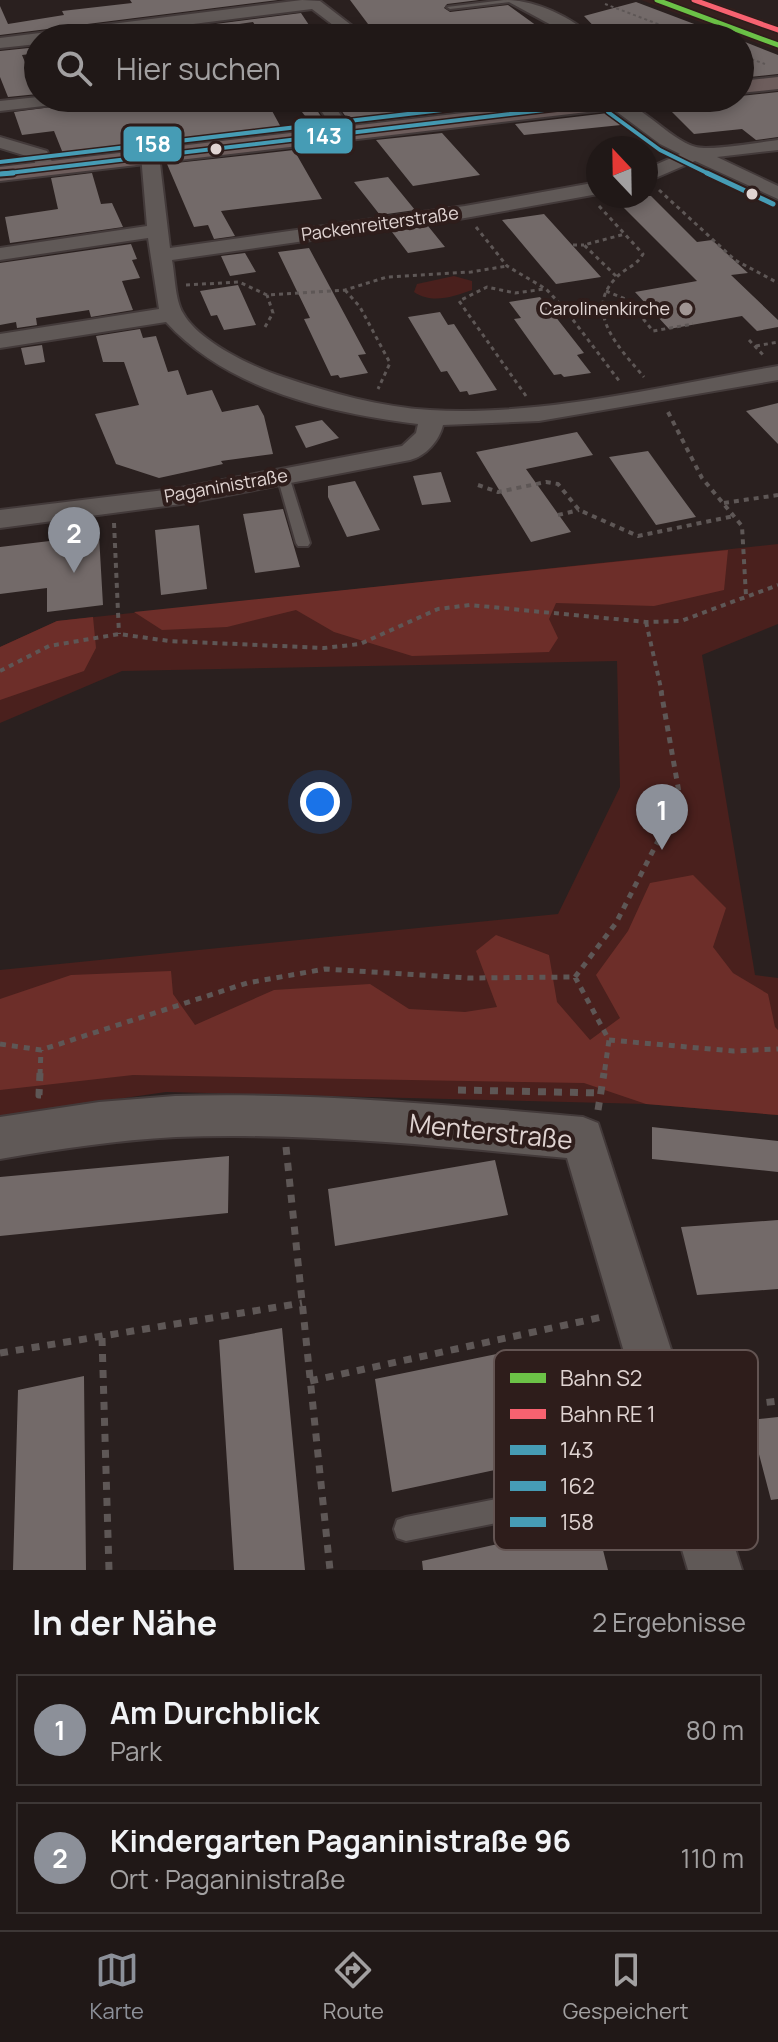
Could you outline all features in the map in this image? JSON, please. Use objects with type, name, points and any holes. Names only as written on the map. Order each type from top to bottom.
[{"type":"main road","points":[[754,83],[777,76]]},
{"type":"main road","points":[[9,176],[46,168],[150,155],[528,112]]},
{"type":"street","points":[[513,1],[559,24]]},
{"type":"street","points":[[150,24],[312,2],[341,24]]},
{"type":"street","points":[[0,43],[24,40]]},
{"type":"street","points":[[0,106],[24,103]]},
{"type":"street","points":[[330,112],[344,133]]},
{"type":"street","points":[[628,112],[649,129],[695,154],[778,193]]},
{"type":"street","points":[[0,142],[41,155],[46,168]]},
{"type":"street","points":[[658,178],[695,154],[778,145]]},
{"type":"street","points":[[150,155],[157,231],[171,314],[197,342],[249,374],[310,394],[432,418],[539,414],[778,373]]},
{"type":"street","name":"Packenreiterstraße","points":[[162,255],[465,212],[586,190]]},
{"type":"street","points":[[0,254],[157,231]]},
{"type":"street","points":[[0,341],[171,314]]},
{"type":"street","name":"Paganinistraße","points":[[0,519],[181,496],[410,452],[428,435],[432,418]]},
{"type":"street","name":"Menterstraße","points":[[0,1138],[105,1122],[198,1116],[371,1120],[583,1138],[647,1350]]},
{"type":"street","name":"Menterstraße","points":[[709,1550],[715,1570]]},
{"type":"lane","points":[[450,7],[513,1]]},
{"type":"lane","points":[[283,476],[303,543]]},
{"type":"lane","points":[[406,1529],[494,1511]]},
{"type":"path","points":[[605,4],[658,24]]},
{"type":"path","points":[[754,63],[777,76]]},
{"type":"path","points":[[658,188],[735,260],[778,283]]},
{"type":"path","points":[[465,212],[507,266],[546,289],[564,308],[632,399]]},
{"type":"path","points":[[606,213],[643,254],[637,266],[616,276],[606,291],[600,316],[616,343],[658,394],[702,478],[742,526],[746,596]]},
{"type":"path","points":[[573,245],[625,234]]},
{"type":"path","points":[[584,245],[599,265],[616,276]]},
{"type":"path","points":[[167,286],[239,282],[267,295],[345,290],[387,277],[471,272],[507,266]]},
{"type":"path","points":[[539,414],[459,301],[487,287],[515,293],[546,289]]},
{"type":"path","points":[[345,290],[360,307],[390,363],[370,408]]},
{"type":"path","points":[[606,291],[628,300],[653,331],[693,324]]},
{"type":"path","points":[[265,327],[273,313],[267,295]]},
{"type":"path","points":[[755,346],[778,342]]},
{"type":"path","points":[[478,485],[498,492],[546,482],[558,484],[579,510],[638,536],[734,516]]},
{"type":"path","points":[[724,503],[778,495]]},
{"type":"path","points":[[113,504],[119,634]]},
{"type":"path","points":[[558,515],[579,510]]},
{"type":"path","points":[[0,671],[49,646],[119,634],[169,641],[324,648],[360,644],[438,609],[470,605],[646,622],[681,621],[778,585]]},
{"type":"path","points":[[575,977],[616,923],[680,798],[671,736],[646,622]]},
{"type":"path","points":[[0,1044],[41,1050],[247,983],[325,969],[469,978],[575,977]]},
{"type":"path","points":[[575,977],[609,1040],[599,1108],[583,1138]]},
{"type":"path","points":[[609,1040],[733,1051],[778,1049]]},
{"type":"path","points":[[283,1118],[330,1570]]},
{"type":"path","points":[[0,1353],[302,1303]]},
{"type":"path","points":[[310,1381],[635,1310]]},
{"type":"path","points":[[102,1338],[109,1570]]},
{"type":"path","points":[[758,1403],[778,1401]]},
{"type":"shaded area","points":[[641,0],[709,0],[778,25],[778,51],[754,42],[754,24],[705,24]]},
{"type":"shaded area","points":[[454,276],[472,281],[472,290],[435,298],[414,292],[417,284]]},
{"type":"shaded area","points":[[778,544],[778,624],[702,655],[755,975],[778,978],[778,1115],[646,1104],[166,1092],[0,1116],[0,970],[558,914],[620,787],[617,661],[122,671],[0,723],[0,647],[57,621]]},
{"type":"shaded area","points":[[728,550],[724,590],[654,606],[556,603],[549,619],[558,638],[549,652],[412,656],[334,632],[296,610],[227,627],[162,630],[134,612]]},
{"type":"shaded area","points":[[93,617],[96,648],[84,671],[0,700],[0,647],[57,621]]},
{"type":"shaded area","points":[[693,875],[726,908],[713,947],[733,973],[768,994],[778,1030],[778,1115],[646,1104],[584,1083],[133,1075],[0,1090],[0,999],[71,975],[171,971],[173,994],[195,1025],[274,990],[370,984],[409,1009],[465,1012],[497,1007],[476,951],[496,935],[549,955],[557,1002],[590,1040],[620,1018],[596,975],[628,931],[650,883]]},
{"type":"building","points":[[130,0],[278,0],[87,24],[24,24],[24,32],[0,35],[0,6],[8,24],[64,15],[62,11],[132,3]]},
{"type":"building","points":[[350,0],[479,0],[447,4],[444,8],[450,12],[508,5],[534,24],[368,24]]},
{"type":"building","points":[[636,2],[694,24],[592,24],[584,16]]},
{"type":"building","points":[[301,13],[308,24],[253,22],[216,24]]},
{"type":"building","points":[[754,46],[778,55],[778,74],[754,77]]},
{"type":"building","points":[[24,48],[24,95],[8,97],[0,77],[0,51]]},
{"type":"building","points":[[778,92],[778,137],[756,140],[742,129],[694,134],[672,112],[754,112],[754,95]]},
{"type":"building","points":[[14,112],[273,112],[283,131],[160,145],[158,141],[64,156],[54,131],[22,135]]},
{"type":"building","points":[[302,112],[318,112],[325,123],[311,124]]},
{"type":"building","points":[[342,112],[412,112],[412,113],[348,120]]},
{"type":"building","points":[[608,113],[621,125],[524,135],[515,124]]},
{"type":"building","points":[[442,133],[480,175],[413,186],[376,140]]},
{"type":"building","points":[[294,150],[322,199],[221,211],[235,236],[214,239],[208,225],[194,227],[167,164]]},
{"type":"building","points":[[92,173],[101,204],[112,203],[123,227],[10,243],[5,217],[58,209],[51,178]]},
{"type":"building","points":[[388,177],[415,210],[380,215],[354,182]]},
{"type":"building","points":[[658,203],[697,242],[712,240],[748,273],[731,275],[778,320],[778,327],[757,331],[742,316],[669,329],[635,292],[697,281],[624,208],[658,208]]},
{"type":"building","points":[[544,214],[601,277],[556,284],[502,220]]},
{"type":"building","points":[[428,226],[445,247],[408,253],[392,232]]},
{"type":"building","points":[[131,244],[137,259],[132,260],[140,278],[122,281],[133,310],[91,317],[89,310],[36,318],[37,325],[17,328],[16,322],[0,325],[0,263]]},
{"type":"building","points":[[309,248],[366,354],[358,355],[368,373],[340,378],[338,375],[331,376],[304,319],[310,318],[278,252]]},
{"type":"building","points":[[245,253],[256,272],[230,276],[221,256]]},
{"type":"building","points":[[238,285],[256,325],[224,330],[217,315],[211,316],[200,291]]},
{"type":"building","points":[[540,297],[584,353],[577,355],[591,373],[564,377],[554,375],[514,319],[521,318],[509,302]]},
{"type":"building","points":[[440,312],[448,325],[454,324],[497,390],[469,395],[467,391],[460,392],[447,371],[441,372],[408,317]]},
{"type":"building","points":[[140,329],[143,338],[156,336],[168,372],[178,370],[187,395],[212,390],[222,412],[258,405],[264,416],[273,454],[221,461],[223,464],[159,478],[116,464],[95,414],[139,405],[124,362],[103,362],[96,336]]},
{"type":"building","points":[[42,345],[45,362],[25,365],[21,348]]},
{"type":"building","points":[[778,403],[778,444],[746,411]]},
{"type":"building","points":[[322,420],[339,438],[306,448],[295,426]]},
{"type":"building","points":[[577,432],[593,455],[526,469],[571,532],[531,542],[476,452]]},
{"type":"building","points":[[648,451],[696,517],[656,525],[609,457]]},
{"type":"building","points":[[441,472],[451,502],[422,505],[413,476]]},
{"type":"building","points":[[355,481],[380,530],[347,537],[328,497],[328,486]]},
{"type":"building","points":[[283,509],[300,567],[255,573],[243,514]]},
{"type":"building","points":[[199,525],[207,589],[161,595],[155,530]]},
{"type":"building","points":[[99,535],[103,605],[47,612],[47,588],[0,594],[0,547]]},
{"type":"building","points":[[652,1127],[778,1141],[778,1172],[652,1159]]},
{"type":"building","points":[[229,1156],[228,1213],[0,1236],[0,1177]]},
{"type":"building","points":[[495,1160],[508,1215],[335,1246],[328,1189]]},
{"type":"building","points":[[778,1220],[778,1289],[697,1295],[681,1227]]},
{"type":"building","points":[[282,1328],[305,1570],[234,1570],[219,1340]]},
{"type":"building","points":[[494,1355],[494,1470],[392,1492],[375,1379]]},
{"type":"building","points":[[84,1376],[86,1570],[13,1570],[18,1390]]},
{"type":"building","points":[[778,1417],[778,1499],[771,1500],[758,1450],[758,1419]]},
{"type":"building","points":[[494,1545],[494,1550],[603,1550],[608,1570],[423,1570],[422,1561]]},
{"type":"rail line","name":"S2","points":[[657,0],[722,24]]},
{"type":"rail line","name":"S2","points":[[754,36],[778,45]]},
{"type":"transit line","points":[[694,0],[778,30]]},
{"type":"transit line","name":"158","points":[[0,162],[425,112]]},
{"type":"transit line","name":"143","points":[[0,174],[528,112]]},
{"type":"transit line","name":"162","points":[[608,112],[660,150],[773,204]]},
{"type":"place","name":"Carolinenkirche","points":[[686,309]]},
{"type":"place","name":"Kindergarten Paganinistraße 96","points":[[74,573]]},
{"type":"place","name":"Am Durchblick","points":[[662,850]]}]
